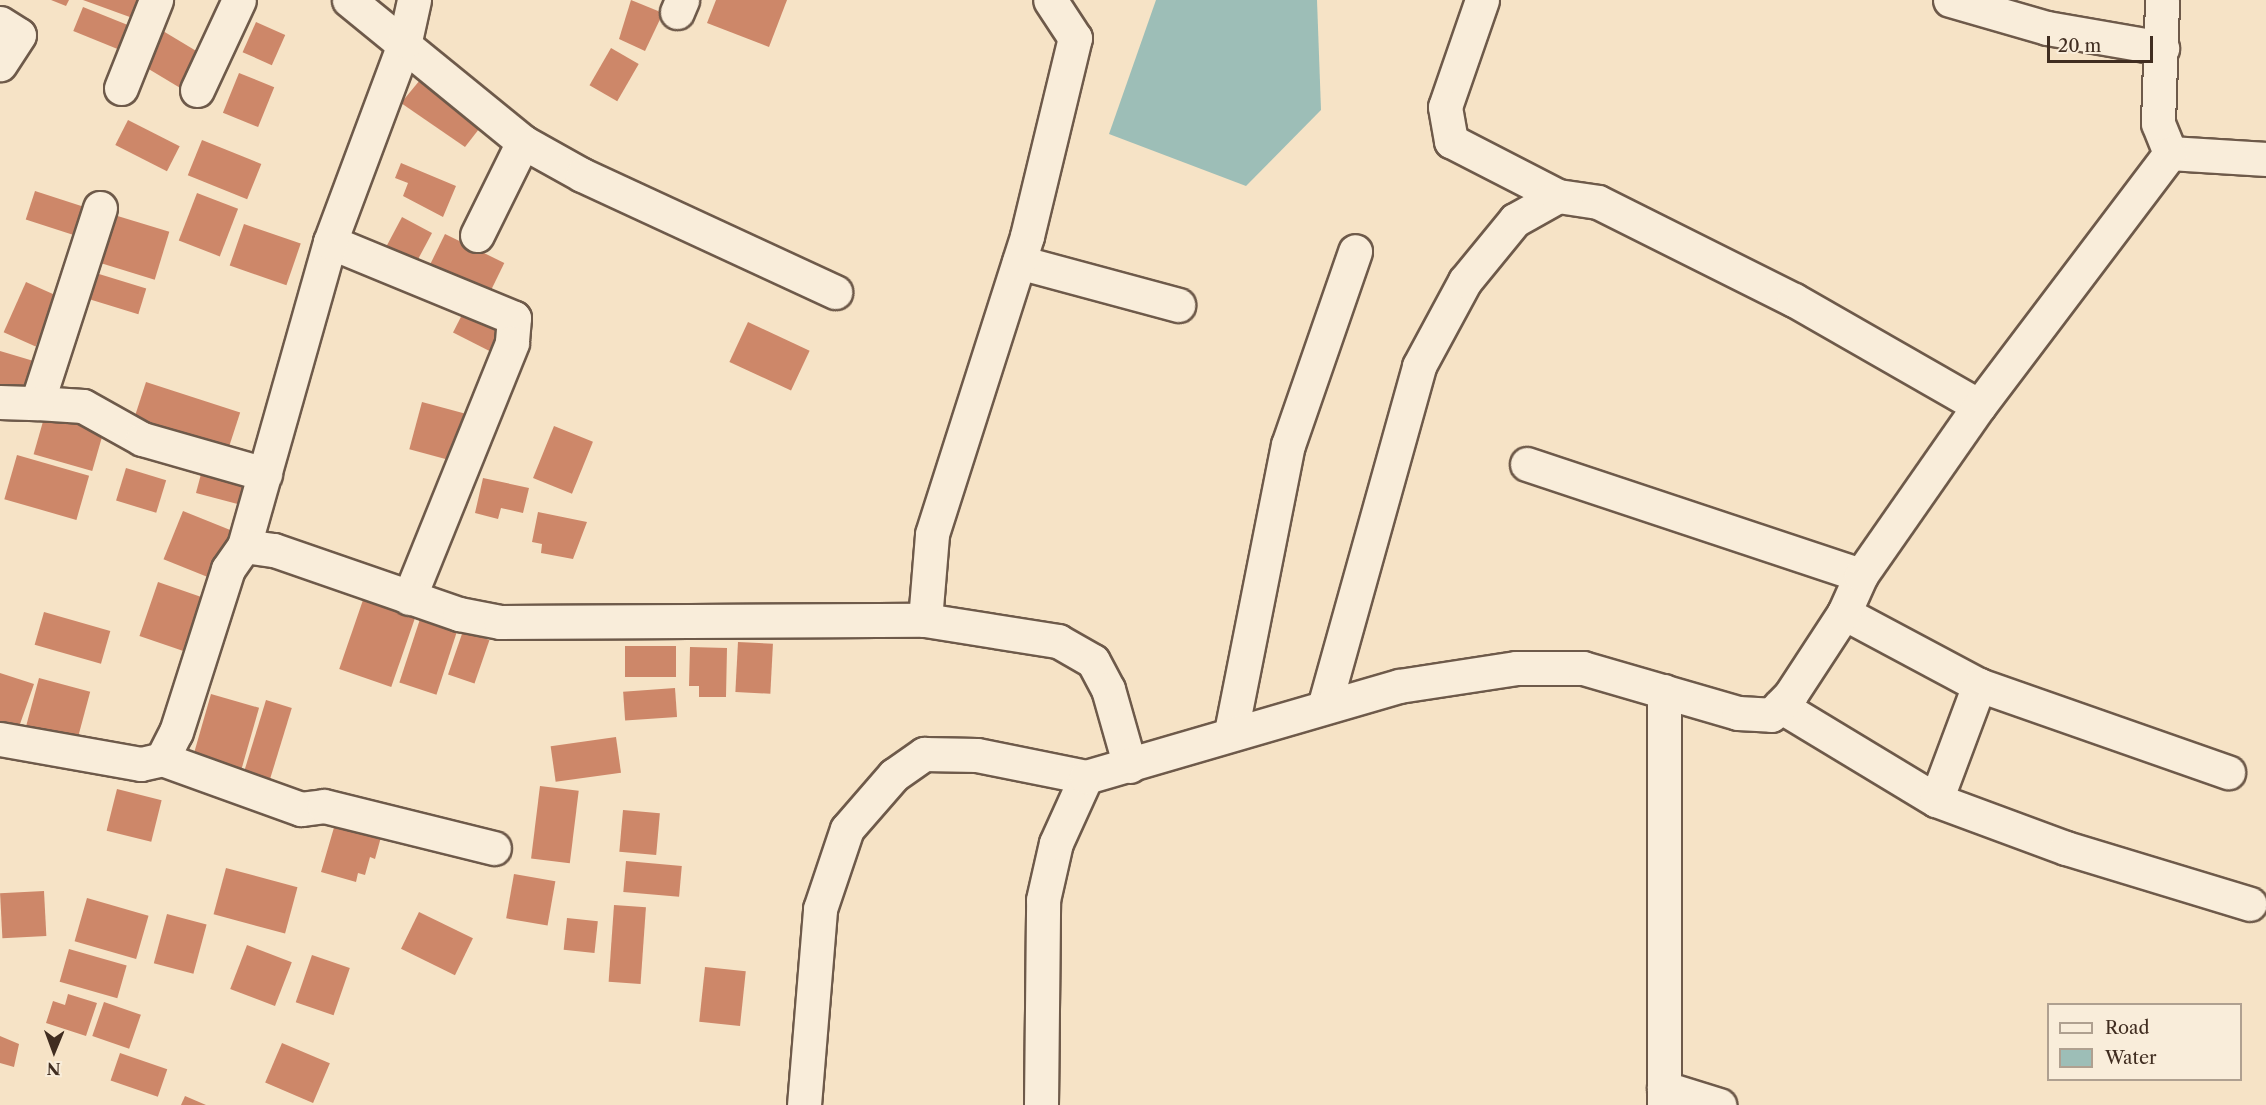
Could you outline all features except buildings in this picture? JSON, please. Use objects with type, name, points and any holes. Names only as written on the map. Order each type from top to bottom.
[{"type":"street","points":[[121,88],[156,0]]},
{"type":"street","points":[[197,90],[239,0]]},
{"type":"street","points":[[350,0],[405,41],[523,142],[582,175],[835,292]]},
{"type":"street","points":[[162,759],[176,732],[228,568],[244,546],[330,242],[405,41],[414,0]]},
{"type":"street","points":[[925,620],[932,534],[1019,262],[1075,38],[1050,0]]},
{"type":"street","points":[[1482,0],[1445,107],[1451,141],[1557,196],[1599,202],[1794,300],[1979,406]]},
{"type":"street","points":[[1950,0],[2047,28],[2162,48]]},
{"type":"street","points":[[2162,0],[2158,123],[2170,153]]},
{"type":"street","points":[[0,23],[19,35],[0,64]]},
{"type":"street","points":[[477,235],[523,142]]},
{"type":"street","points":[[2170,153],[2266,159]]},
{"type":"street","points":[[804,1105],[820,909],[847,829],[894,775],[924,754],[977,755],[1086,777],[1130,766],[1231,732],[1399,686],[1516,668],[1583,668],[1738,713],[1771,715],[1780,706],[1844,613],[1861,575],[1979,406],[2170,153]]},
{"type":"street","points":[[1324,707],[1419,366],[1465,281],[1515,220],[1557,196]]},
{"type":"street","points":[[37,403],[100,208]]},
{"type":"street","points":[[330,242],[514,318],[512,342],[409,598]]},
{"type":"street","points":[[1231,732],[1288,445],[1354,251]]},
{"type":"street","points":[[1019,262],[1178,305]]},
{"type":"street","points":[[0,402],[83,406],[142,439],[264,474]]},
{"type":"street","points":[[1527,464],[1861,575]]},
{"type":"street","points":[[244,546],[274,550],[409,598],[500,622],[925,620],[1058,641],[1093,661],[1108,689],[1130,766]]},
{"type":"street","points":[[1844,613],[1979,685],[2228,772]]},
{"type":"street","points":[[1936,800],[1979,685]]},
{"type":"street","points":[[1664,691],[1664,1097],[1719,1105]]},
{"type":"street","points":[[1780,706],[1936,800],[2066,848],[2250,904]]},
{"type":"street","points":[[0,739],[141,764],[162,759],[301,809],[324,806],[494,848]]},
{"type":"street","points":[[1041,1105],[1043,900],[1056,843],[1086,777]]},
{"type":"water","points":[[1156,0],[1317,0],[1321,110],[1246,186],[1109,134]]}]
